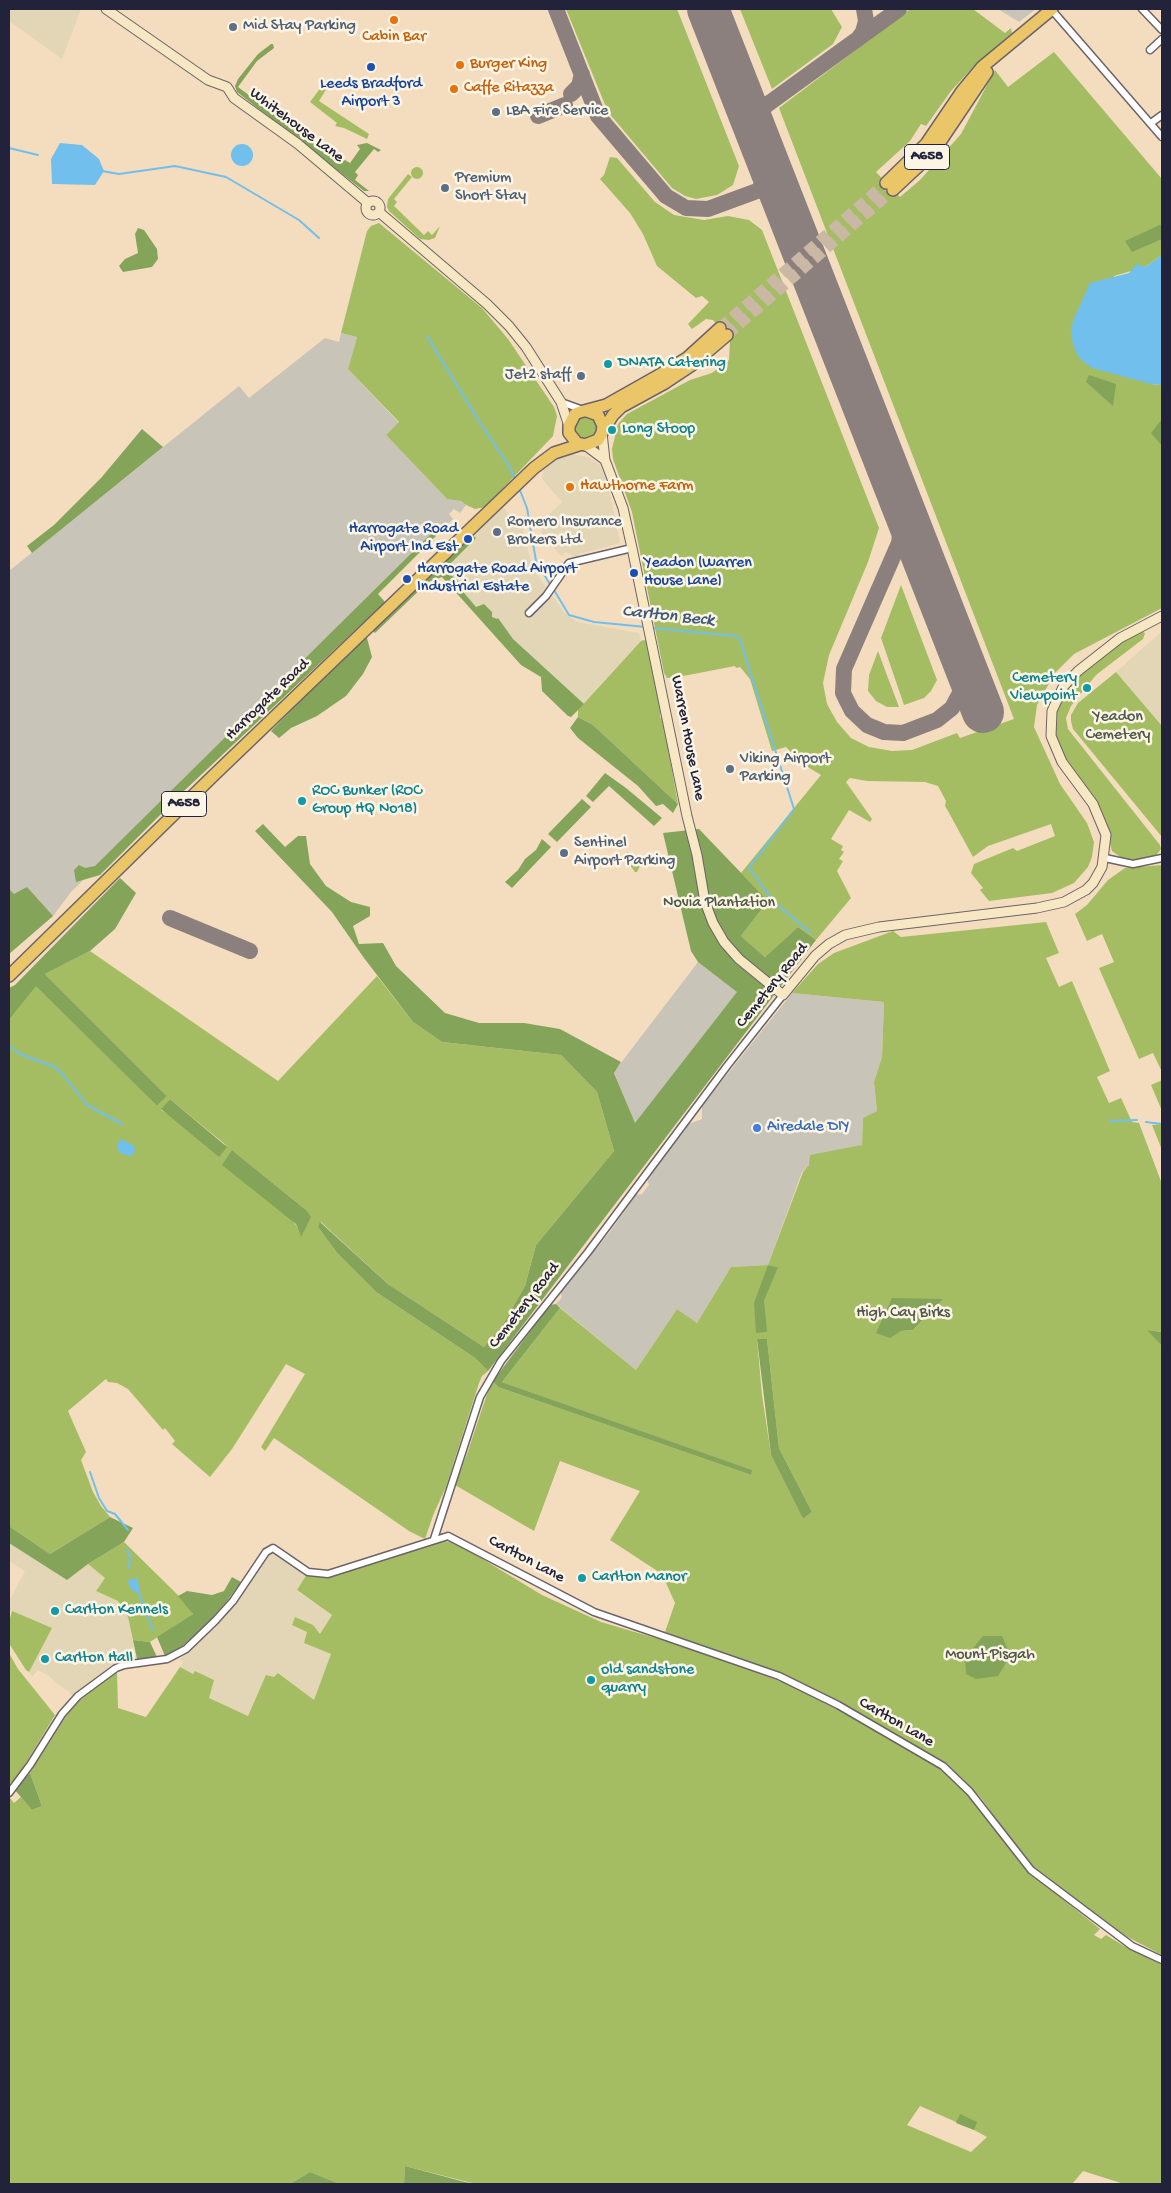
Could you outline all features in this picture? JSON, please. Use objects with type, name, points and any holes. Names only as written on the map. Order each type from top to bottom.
[{"type":"highway","name":"A658","points":[[889,186],[926,144],[967,85],[982,67],[1051,9]]},
{"type":"highway","points":[[662,379],[612,415],[594,443],[584,445],[572,438],[569,427],[575,414],[606,405],[692,365],[723,332]]},
{"type":"highway","points":[[586,411],[598,416],[601,420],[602,433]]},
{"type":"highway","name":"Harrogate Road","points":[[9,976],[214,775],[534,468],[554,452],[569,427]]},
{"type":"highway","name":"Harrogate Road","points":[[554,452],[584,445]]},
{"type":"street","name":"Whitehouse Lane","points":[[106,9],[208,80],[227,87],[234,98],[298,144],[368,203],[372,200],[379,203],[381,206],[379,212],[487,304],[509,326],[526,347],[561,402]]},
{"type":"street","points":[[1051,9],[1162,137]]},
{"type":"street","points":[[1142,9],[1162,30]]},
{"type":"street","points":[[1150,50],[1162,40]]},
{"type":"street","points":[[1151,123],[1162,115]]},
{"type":"street","points":[[561,402],[586,411]]},
{"type":"street","points":[[561,402],[569,427]]},
{"type":"street","name":"Warren House Lane","points":[[602,433],[605,460],[623,508],[632,548],[707,909],[712,923],[724,942],[739,959],[783,995]]},
{"type":"street","points":[[584,445],[605,460]]},
{"type":"street","points":[[529,613],[546,596],[560,573],[569,564],[632,548]]},
{"type":"street","name":"Cemetery Road","points":[[434,1539],[480,1397],[501,1361],[588,1252],[727,1066],[815,956],[829,944],[845,935],[872,928],[1037,908],[1064,902],[1086,890],[1093,883],[1105,858],[1106,835],[1092,804],[1062,762],[1051,736],[1052,711],[1063,687],[1078,671],[1120,638],[1162,616]]},
{"type":"street","points":[[1105,858],[1134,864],[1162,858]]},
{"type":"street","name":"Carlton Lane","points":[[9,1793],[30,1765],[62,1714],[78,1696],[116,1668],[124,1665],[167,1659],[186,1649],[216,1621],[233,1601],[266,1552],[273,1548],[308,1572],[328,1574],[448,1536],[594,1612],[779,1676],[862,1719],[943,1766],[970,1792],[1031,1870],[1132,1946],[1162,1960]]},
{"type":"shaded area","points":[[9,9],[81,9],[62,59],[9,21]]},
{"type":"shaded area","points":[[998,9],[1036,9],[1019,22]]},
{"type":"shaded area","points":[[341,333],[357,337],[348,369],[399,423],[386,435],[447,499],[461,501],[466,505],[460,513],[454,509],[449,514],[453,519],[71,892],[53,916],[9,954],[9,571],[239,386],[249,398],[325,338],[339,342]]},
{"type":"shaded area","points":[[572,454],[588,457],[599,464],[606,478],[620,541],[617,544],[574,557],[566,552],[561,556],[541,532],[545,523],[543,520],[562,502],[542,479],[543,469],[556,459]]},
{"type":"shaded area","points":[[502,507],[522,527],[533,569],[564,612],[577,622],[639,633],[641,641],[578,710],[436,569]]},
{"type":"shaded area","points":[[1162,631],[1162,726],[1116,672]]},
{"type":"shaded area","points":[[698,962],[738,992],[635,1124],[614,1072]]},
{"type":"shaded area","points":[[792,993],[884,1002],[882,1057],[874,1082],[877,1111],[863,1119],[862,1145],[809,1165],[802,1172],[768,1265],[731,1267],[697,1323],[677,1309],[636,1370],[556,1304],[562,1297],[560,1292],[609,1233],[636,1195],[642,1194],[649,1185],[647,1179],[689,1124],[702,1119],[702,1106]]},
{"type":"shaded area","points":[[9,1543],[67,1580],[88,1564],[105,1578],[96,1591],[118,1601],[128,1617],[134,1647],[72,1696],[49,1676],[38,1670],[32,1677],[29,1672],[44,1642],[9,1609],[9,1601],[25,1571],[9,1561]]},
{"type":"shaded area","points":[[271,1551],[307,1574],[297,1591],[332,1615],[320,1634],[295,1617],[292,1625],[307,1632],[304,1643],[331,1654],[314,1701],[279,1673],[274,1677],[267,1675],[248,1716],[208,1698],[214,1680],[195,1671],[193,1674],[180,1667],[183,1662],[180,1659],[215,1628],[242,1595]]},
{"type":"green space","points":[[566,9],[677,9],[739,166],[733,185],[717,195],[696,199],[685,196],[672,188],[608,112]]},
{"type":"green space","points":[[740,9],[831,9],[842,27],[833,44],[772,89]]},
{"type":"green space","points":[[910,9],[973,9],[1005,33],[1011,28],[1012,33],[974,66],[951,91],[926,126],[921,124],[910,141],[876,172],[900,197],[920,180],[961,134],[995,70],[1008,87],[1054,52],[1162,179],[1162,255],[1145,267],[1114,276],[1151,384],[1162,385],[1162,608],[1074,654],[1055,673],[1037,705],[1034,727],[1060,784],[1087,823],[1094,842],[1092,857],[1088,867],[1074,883],[1052,893],[989,901],[980,890],[983,888],[971,873],[974,864],[1013,848],[1017,851],[1055,836],[1051,824],[988,846],[973,857],[945,806],[946,801],[938,786],[925,782],[867,781],[850,778],[846,782],[872,819],[870,822],[849,810],[831,839],[843,846],[841,850],[844,852],[839,859],[843,861],[837,871],[851,898],[816,940],[798,927],[765,957],[741,936],[768,901],[741,873],[821,775],[801,763],[786,747],[772,751],[750,679],[740,667],[736,668],[735,666],[667,678],[664,673],[632,512],[613,459],[612,449],[618,424],[627,414],[690,380],[712,373],[729,360],[730,340],[713,320],[706,319],[692,329],[688,324],[709,302],[702,296],[696,298],[657,266],[643,234],[630,213],[600,179],[604,175],[610,157],[617,158],[655,202],[674,215],[704,220],[728,216],[749,220],[762,230],[879,528],[868,562],[829,655],[823,683],[827,704],[837,722],[851,738],[869,747],[892,751],[912,750],[957,733],[960,738],[1014,719],[779,108]]},
{"type":"green space","points":[[273,44],[274,48],[257,61],[238,87],[340,163],[345,160],[350,163],[360,149],[357,145],[367,143],[381,150],[378,152],[374,149],[355,172],[358,175],[355,180],[369,191],[364,191],[237,92],[235,86],[238,79],[258,54]]},
{"type":"green space","points":[[322,81],[326,81],[327,88],[319,101],[369,134],[367,139],[344,128],[335,126],[337,123],[310,102],[322,86]]},
{"type":"green space","points":[[415,167],[419,167],[423,173],[419,179],[415,179],[411,175],[411,171]]},
{"type":"green space","points":[[408,174],[412,177],[394,199],[397,202],[394,206],[424,235],[428,231],[432,235],[440,226],[435,238],[429,240],[420,239],[387,207],[388,199]]},
{"type":"green space","points":[[379,223],[482,308],[508,339],[554,407],[557,416],[553,436],[485,507],[475,509],[461,501],[447,499],[386,435],[399,422],[348,369],[357,337],[341,333],[367,231],[371,226]]},
{"type":"green space","points":[[1162,224],[1162,239],[1132,252],[1125,241]]},
{"type":"green space","points":[[138,228],[144,230],[157,249],[158,259],[152,267],[123,272],[119,266],[125,259],[138,253],[135,234]]},
{"type":"green space","points":[[1089,375],[1116,384],[1113,406],[1086,382]]},
{"type":"green space","points":[[586,416],[591,417],[597,423],[597,433],[591,439],[586,440],[581,439],[575,433],[574,428],[575,423],[581,417]]},
{"type":"green space","points":[[1162,419],[1162,446],[1151,433]]},
{"type":"green space","points":[[142,429],[163,447],[32,553],[27,546],[54,525],[101,478]]},
{"type":"green space","points":[[442,523],[445,527],[378,594],[385,602],[185,790],[100,875],[76,882],[74,870],[79,865],[85,868],[95,866]]},
{"type":"green space","points":[[472,535],[476,538],[445,569],[461,584],[459,587],[476,607],[484,604],[492,612],[492,617],[498,618],[513,639],[584,704],[571,717],[542,691],[541,677],[521,665],[442,577],[428,582],[375,633],[372,630]]},
{"type":"green space","points":[[901,585],[937,680],[931,691],[924,698],[904,705],[881,638]]},
{"type":"green space","points":[[1141,631],[1145,633],[1143,639],[1096,675],[1071,706],[1066,718],[1068,729],[1160,845],[1161,849],[1155,857],[1138,860],[1123,859],[1112,851],[1102,813],[1067,762],[1055,735],[1054,726],[1058,703],[1072,681],[1124,639]]},
{"type":"green space","points":[[366,634],[372,657],[363,674],[346,696],[317,716],[291,728],[279,738],[271,731]]},
{"type":"green space","points":[[644,640],[647,641],[661,705],[660,717],[663,720],[678,804],[593,725],[578,717],[578,710]]},
{"type":"green space","points":[[878,651],[899,707],[887,707],[876,701],[868,691],[869,675]]},
{"type":"green space","name":"Yeadon Cemetery","points":[[1116,672],[1162,726],[1162,837],[1073,729],[1071,715],[1078,703]]},
{"type":"green space","points":[[578,717],[593,725],[678,804],[673,813],[663,804],[656,806],[638,786],[578,738],[570,728]]},
{"type":"green space","points":[[605,773],[662,818],[654,826],[609,786],[593,802],[586,796]]},
{"type":"green space","points":[[582,799],[591,807],[557,842],[548,834]]},
{"type":"green space","name":"Novia Plantation","points":[[263,824],[285,847],[298,836],[306,836],[310,864],[326,886],[351,902],[370,907],[370,916],[353,926],[359,944],[383,943],[396,966],[445,1013],[479,1023],[524,1023],[560,1029],[621,1062],[614,1073],[635,1123],[737,992],[698,962],[691,951],[663,833],[699,829],[768,901],[741,936],[765,957],[798,927],[816,940],[488,1371],[475,1358],[376,1292],[337,1253],[318,1227],[320,1222],[388,1284],[484,1347],[502,1326],[525,1286],[536,1245],[614,1151],[597,1092],[561,1055],[442,1042],[413,1022],[364,958],[332,912],[255,831]]},
{"type":"green space","points":[[542,839],[551,847],[512,888],[505,882],[518,870],[525,859],[536,850]]},
{"type":"green space","points":[[627,852],[634,854],[639,859],[641,864],[637,872],[627,861],[622,860]]},
{"type":"green space","points":[[1162,865],[1162,1072],[1153,1053],[1139,1059],[1099,968],[1114,962],[1102,934],[1087,941],[1075,914],[1087,905],[1108,880],[1125,868]]},
{"type":"green space","points":[[120,878],[136,893],[115,929],[90,951],[45,974],[167,1096],[157,1106],[36,986],[9,1020],[9,988],[15,985]]},
{"type":"green space","points":[[27,887],[53,916],[9,954],[9,889],[14,894]]},
{"type":"green space","points":[[1046,922],[1059,953],[1046,958],[1059,987],[1072,981],[1110,1071],[1097,1077],[1109,1103],[1121,1098],[1132,1122],[1139,1123],[1162,1184],[1162,1332],[1148,1330],[1162,1346],[1162,1955],[1120,1933],[1074,1898],[1073,1900],[1050,1883],[1027,1862],[981,1798],[963,1779],[942,1762],[826,1695],[782,1674],[665,1632],[675,1603],[662,1574],[610,1540],[640,1491],[560,1461],[534,1531],[455,1485],[493,1381],[498,1387],[751,1475],[751,1470],[502,1382],[560,1308],[636,1370],[677,1309],[697,1323],[731,1267],[768,1265],[803,1172],[809,1165],[810,1155],[862,1145],[863,1118],[877,1111],[874,1082],[882,1057],[884,1002],[792,993],[818,964],[834,953],[893,931],[901,937]],"holes":[[[768,1265],[777,1267],[764,1301]],[[942,1300],[913,1330],[901,1331]],[[757,1339],[767,1339],[779,1448],[812,1512],[803,1519],[771,1455],[762,1395]],[[1002,1637],[1011,1657],[998,1675]]]},
{"type":"green space","points":[[90,951],[278,1081],[377,976],[413,1022],[442,1042],[561,1055],[597,1092],[614,1151],[536,1245],[525,1286],[502,1326],[484,1347],[388,1284],[321,1222],[318,1227],[337,1253],[376,1292],[475,1358],[488,1371],[482,1376],[479,1383],[446,1487],[425,1539],[409,1531],[274,1438],[265,1451],[261,1447],[305,1374],[286,1364],[232,1449],[210,1477],[172,1444],[175,1441],[165,1428],[163,1430],[128,1389],[117,1383],[108,1382],[106,1379],[68,1411],[86,1452],[81,1460],[93,1492],[110,1517],[50,1554],[9,1526],[9,1020],[36,985],[157,1106],[167,1096],[45,974]],"holes":[[[170,1099],[227,1146],[161,1110]],[[232,1150],[306,1210],[301,1236],[296,1225]]]},
{"type":"green space","points":[[1162,1080],[1162,1111],[1151,1085]]},
{"type":"green space","points":[[170,1099],[227,1147],[219,1157],[161,1109]]},
{"type":"green space","points":[[1162,1124],[1162,1150],[1152,1125]]},
{"type":"green space","points":[[232,1150],[306,1210],[311,1217],[301,1237],[296,1224],[222,1165]]},
{"type":"green space","points":[[768,1265],[778,1267],[764,1301],[767,1332],[756,1333],[754,1303]]},
{"type":"green space","name":"High Cay Birks","points":[[892,1298],[943,1299],[913,1330],[901,1331],[890,1338],[876,1333]]},
{"type":"green space","points":[[556,1304],[560,1308],[502,1382],[752,1470],[751,1475],[498,1387],[493,1381],[550,1305]]},
{"type":"green space","points":[[1147,1330],[1162,1332],[1162,1346]]},
{"type":"green space","points":[[757,1339],[767,1339],[779,1448],[812,1512],[803,1519],[771,1455]]},
{"type":"green space","points":[[110,1517],[133,1528],[124,1542],[88,1564],[67,1580],[9,1543],[9,1526],[50,1554]]},
{"type":"green space","points":[[445,1541],[456,1543],[542,1595],[601,1622],[679,1645],[782,1682],[846,1714],[939,1768],[966,1792],[1029,1872],[1100,1929],[1094,1935],[1101,1939],[1106,1935],[1162,1965],[1162,2184],[1124,2184],[1083,2171],[1073,2183],[1075,2184],[476,2184],[405,2166],[404,2184],[340,2184],[310,2172],[290,2184],[9,2184],[9,1799],[14,1803],[21,1797],[32,1810],[42,1806],[30,1773],[72,1707],[104,1680],[117,1672],[118,1708],[146,1717],[180,1667],[193,1674],[195,1671],[214,1680],[209,1698],[248,1716],[266,1675],[274,1677],[278,1673],[314,1700],[331,1654],[304,1643],[307,1632],[292,1625],[295,1617],[313,1625],[320,1634],[332,1615],[297,1590],[307,1574],[320,1577],[331,1575],[433,1542]],"holes":[[[920,2106],[987,2137],[971,2152],[907,2125]]]},
{"type":"green space","points":[[124,1542],[188,1605],[193,1614],[150,1642],[133,1640],[128,1617],[118,1601],[96,1591],[105,1578],[88,1564]]},
{"type":"green space","points":[[232,1577],[241,1582],[227,1601],[205,1626],[178,1650],[165,1656],[157,1637],[193,1614],[178,1596],[187,1591],[212,1595],[224,1591]]},
{"type":"green space","points":[[12,1611],[52,1628],[29,1672],[10,1645],[9,1622]]},
{"type":"green space","name":"Mount Pisgah","points":[[983,1636],[1002,1636],[1011,1656],[998,1676],[976,1679],[966,1674],[965,1658]]},
{"type":"green space","points":[[133,1640],[150,1642],[157,1657],[137,1659]]},
{"type":"green space","points":[[9,1653],[18,1669],[55,1715],[16,1779],[9,1784]]},
{"type":"green space","points":[[30,1773],[42,1806],[32,1810],[14,1789]]},
{"type":"green space","points":[[960,2114],[977,2122],[974,2130],[956,2123]]},
{"type":"green space","points":[[405,2166],[465,2182],[476,2184],[404,2184]]},
{"type":"green space","points":[[310,2172],[340,2184],[290,2184]]},
{"type":"water","points":[[60,143],[82,145],[99,159],[104,171],[95,185],[52,184],[51,159]]},
{"type":"water","points":[[238,144],[246,144],[253,151],[253,159],[246,166],[238,166],[231,159],[231,151]]},
{"type":"water","points":[[1162,255],[1162,385],[1151,384],[1092,368],[1079,358],[1073,345],[1071,331],[1073,321],[1090,283],[1129,273],[1137,264],[1145,267]]},
{"type":"water","points":[[121,1139],[134,1146],[135,1151],[132,1156],[122,1154],[117,1149],[117,1144]]},
{"type":"water","points":[[137,1578],[140,1591],[136,1593],[129,1586],[128,1580]]},
{"type":"waterway","name":"Carlton Beck","points":[[9,148],[38,155]]},
{"type":"waterway","name":"Carlton Beck","points":[[102,171],[119,174],[175,166],[226,177],[299,220],[319,238]]},
{"type":"waterway","name":"Carlton Beck","points":[[427,336],[480,423],[509,466],[516,481]]},
{"type":"waterway","name":"Carlton Beck","points":[[519,488],[527,508],[536,561],[551,586]]},
{"type":"waterway","name":"Carlton Beck","points":[[554,590],[569,615],[594,622],[646,627]]},
{"type":"waterway","name":"Carlton Beck","points":[[651,628],[737,636],[740,640],[794,809],[749,868],[774,902],[810,932]]},
{"type":"waterway","points":[[9,1046],[20,1054],[55,1067],[87,1105],[122,1124]]},
{"type":"waterway","points":[[1110,1121],[1137,1120]]},
{"type":"waterway","points":[[1146,1122],[1162,1124]]},
{"type":"waterway","points":[[90,1472],[99,1498],[107,1511],[115,1514],[128,1530]]},
{"type":"waterway","points":[[127,1550],[130,1557],[129,1568]]},
{"type":"waterway","points":[[138,1591],[153,1630]]},
{"type":"taxiway","points":[[556,9],[598,116],[666,196],[686,208],[708,209],[757,191]]},
{"type":"taxiway","points":[[858,39],[863,32],[866,21],[864,9]]},
{"type":"taxiway","points":[[768,104],[899,9]]},
{"type":"taxiway","points":[[571,94],[579,86],[582,74]]},
{"type":"taxiway","points":[[736,81],[750,101],[759,105],[768,104],[760,111],[756,119],[759,140]]},
{"type":"taxiway","points":[[538,116],[565,105]]},
{"type":"taxiway","points":[[769,165],[768,181],[757,191],[766,190],[774,193],[781,198],[785,206]]},
{"type":"taxiway","points":[[896,490],[902,520],[899,543],[844,669],[843,693],[852,711],[867,725],[884,732],[903,733],[937,720],[952,708],[961,691],[963,672],[960,652]]},
{"type":"taxiway","points":[[170,918],[250,951]]},
{"type":"runway","points":[[708,9],[983,712]]},
{"type":"tunnel","points":[[720,328],[886,183]]},
{"type":"tunnel","points":[[727,335],[893,190]]},
{"type":"place","name":"Cabin Bar","points":[[394,20]]},
{"type":"place","name":"Mid Stay Parking","points":[[233,27]]},
{"type":"place","name":"Burger King","points":[[460,65]]},
{"type":"place","name":"Leeds Bradford Airport 3","points":[[371,67]]},
{"type":"place","name":"Caffe Ritazza","points":[[454,89]]},
{"type":"place","name":"LBA Fire Service","points":[[496,112]]},
{"type":"place","name":"Premium Short Stay","points":[[445,188]]},
{"type":"place","name":"DNATA Catering","points":[[608,364]]},
{"type":"place","name":"Jet2 staff","points":[[581,376]]},
{"type":"place","name":"Long Stoop","points":[[612,430]]},
{"type":"place","name":"Hawthorne Farm","points":[[570,487]]},
{"type":"place","name":"Romero Insurance Brokers Ltd","points":[[497,532]]},
{"type":"place","name":"Harrogate Road Airport Ind Est","points":[[468,539]]},
{"type":"place","name":"Yeadon (Warren House Lane)","points":[[634,573]]},
{"type":"place","name":"Harrogate Road Airport Industrial Estate","points":[[407,579]]},
{"type":"place","name":"Cemetery Viewpoint","points":[[1087,688]]},
{"type":"place","name":"Viking Airport Parking","points":[[730,769]]},
{"type":"place","name":"ROC Bunker (ROC Group HQ No18)","points":[[302,801]]},
{"type":"place","name":"Sentinel Airport Parking","points":[[564,853]]},
{"type":"place","name":"Airedale DIY","points":[[757,1128]]},
{"type":"place","name":"Carlton Manor","points":[[582,1578]]},
{"type":"place","name":"Carlton Kennels","points":[[55,1611]]},
{"type":"place","name":"Carlton Hall","points":[[45,1659]]},
{"type":"place","name":"old sandstone quarry","points":[[591,1680]]}]
